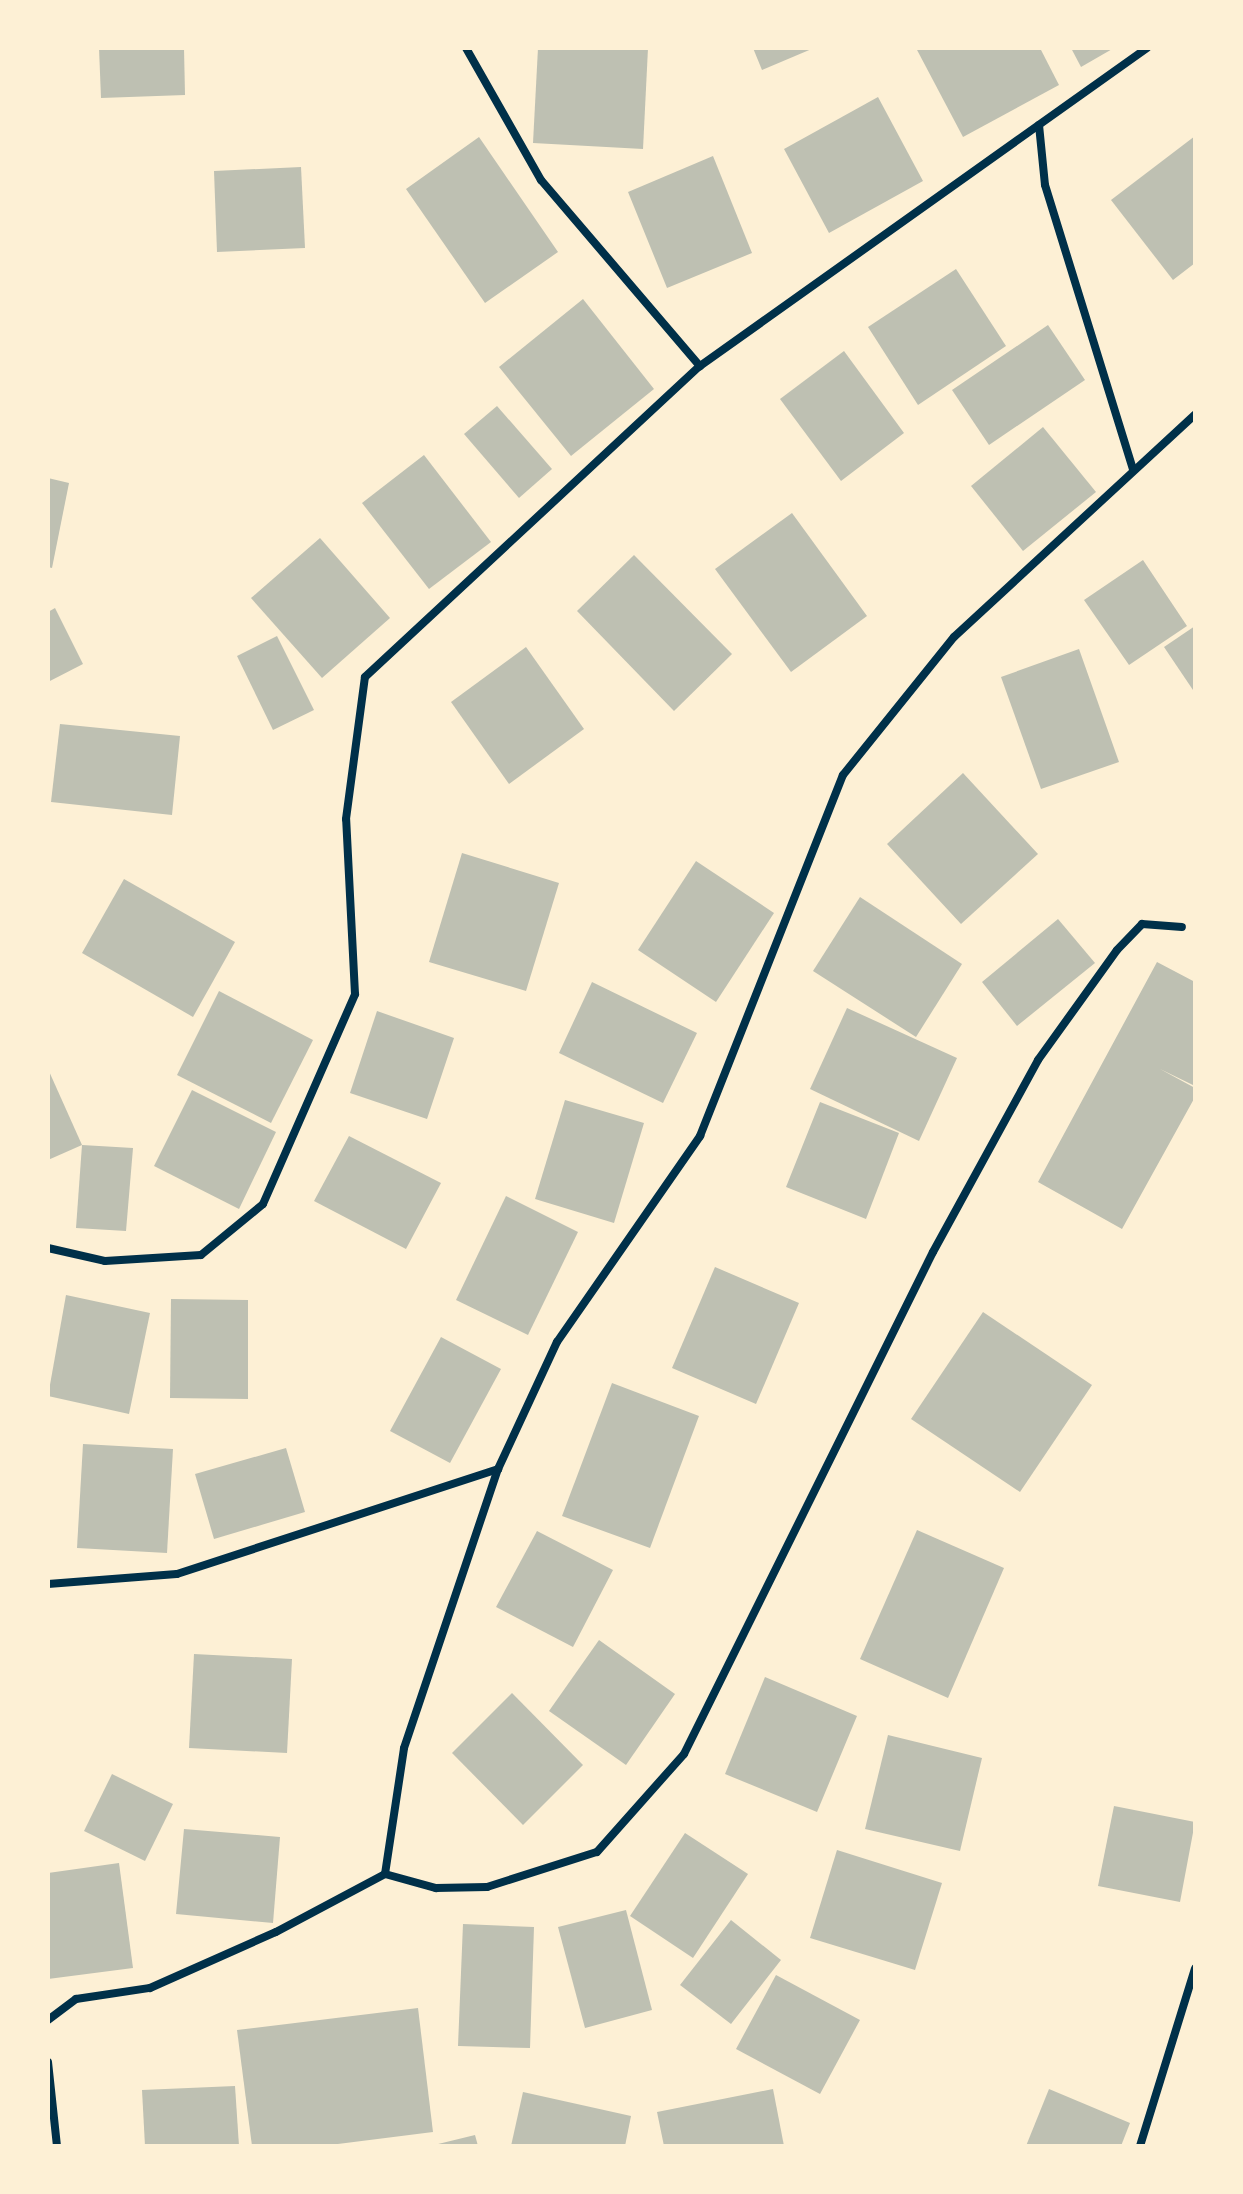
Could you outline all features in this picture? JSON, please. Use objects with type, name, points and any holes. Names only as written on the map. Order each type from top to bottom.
[{"type":"street","points":[[466,48],[541,180],[700,366]]},
{"type":"street","points":[[48,1248],[105,1261],[201,1255],[263,1204],[355,994],[346,819],[365,677],[700,366],[1147,48]]},
{"type":"street","points":[[1039,125],[1045,185],[1133,469]]},
{"type":"street","points":[[385,1874],[404,1748],[498,1469],[557,1342],[700,1136],[843,775],[954,637],[1195,415]]},
{"type":"street","points":[[48,2020],[76,1999],[150,1988],[276,1932],[385,1874],[436,1888],[487,1887],[597,1852],[684,1754],[933,1252],[1038,1060],[1117,950],[1142,924],[1182,927]]},
{"type":"street","points":[[48,1584],[177,1574],[498,1469]]},
{"type":"street","points":[[1140,2146],[1195,1968]]},
{"type":"street","points":[[48,2062],[57,2146]]},
{"type":"building","points":[[99,48],[184,48],[185,95],[101,98]]},
{"type":"building","points":[[538,48],[648,48],[643,149],[533,143]]},
{"type":"building","points":[[753,48],[814,48],[762,70]]},
{"type":"building","points":[[916,48],[1040,48],[1059,85],[963,137]]},
{"type":"building","points":[[1071,48],[1114,48],[1081,67]]},
{"type":"building","points":[[878,97],[923,181],[829,233],[784,149]]},
{"type":"building","points":[[1195,136],[1195,263],[1173,280],[1111,200]]},
{"type":"building","points":[[479,137],[558,252],[485,303],[406,189]]},
{"type":"building","points":[[713,156],[752,253],[667,288],[628,192]]},
{"type":"building","points":[[301,167],[305,248],[217,252],[214,171]]},
{"type":"building","points":[[956,269],[1006,346],[918,405],[868,327]]},
{"type":"building","points":[[583,299],[654,389],[571,456],[499,367]]},
{"type":"building","points":[[1048,325],[1085,380],[989,445],[952,390]]},
{"type":"building","points":[[844,351],[904,433],[841,481],[780,399]]},
{"type":"building","points":[[497,406],[552,469],[519,498],[464,434]]},
{"type":"building","points":[[1043,427],[1096,492],[1023,551],[971,486]]},
{"type":"building","points":[[424,455],[491,542],[429,589],[362,503]]},
{"type":"building","points":[[48,478],[69,483],[52,568],[48,567]]},
{"type":"building","points":[[792,513],[867,616],[791,672],[715,569]]},
{"type":"building","points":[[320,538],[390,618],[322,678],[251,598]]},
{"type":"building","points":[[634,555],[732,654],[674,711],[577,611]]},
{"type":"building","points":[[1143,560],[1187,626],[1129,665],[1084,600]]},
{"type":"building","points":[[55,608],[83,664],[48,682],[48,612]]},
{"type":"building","points":[[1195,626],[1195,693],[1164,647]]},
{"type":"building","points":[[277,636],[314,710],[273,730],[237,656]]},
{"type":"building","points":[[526,647],[584,729],[509,784],[451,702]]},
{"type":"building","points":[[1079,649],[1119,762],[1041,789],[1001,677]]},
{"type":"building","points":[[60,724],[180,736],[172,815],[51,802]]},
{"type":"building","points":[[963,773],[1038,854],[961,924],[887,844]]},
{"type":"building","points":[[462,853],[559,883],[526,991],[429,962]]},
{"type":"building","points":[[696,861],[774,913],[716,1002],[638,950]]},
{"type":"building","points":[[124,879],[235,942],[193,1017],[82,953]]},
{"type":"building","points":[[860,897],[962,964],[916,1037],[813,971]]},
{"type":"building","points":[[1058,919],[1095,963],[1017,1026],[982,982]]},
{"type":"building","points":[[1157,962],[1195,982],[1195,1086],[1160,1069],[1195,1088],[1195,1097],[1122,1229],[1038,1182]]},
{"type":"building","points":[[592,982],[697,1033],[663,1103],[559,1053]]},
{"type":"building","points":[[219,991],[313,1040],[271,1123],[177,1075]]},
{"type":"building","points":[[847,1008],[957,1058],[919,1141],[810,1089]]},
{"type":"building","points":[[377,1011],[454,1038],[427,1119],[350,1093]]},
{"type":"building","points":[[48,1069],[82,1145],[48,1160]]},
{"type":"building","points":[[192,1090],[276,1132],[239,1209],[154,1166]]},
{"type":"building","points":[[565,1100],[644,1123],[614,1223],[535,1199]]},
{"type":"building","points":[[820,1102],[899,1133],[866,1219],[786,1187]]},
{"type":"building","points":[[349,1136],[441,1183],[406,1249],[314,1201]]},
{"type":"building","points":[[82,1145],[133,1148],[126,1231],[76,1228]]},
{"type":"building","points":[[506,1196],[578,1232],[528,1335],[456,1300]]},
{"type":"building","points":[[715,1267],[799,1303],[756,1404],[672,1368]]},
{"type":"building","points":[[66,1295],[150,1313],[129,1414],[48,1396]]},
{"type":"building","points":[[171,1299],[248,1300],[248,1399],[170,1398]]},
{"type":"building","points":[[983,1312],[1092,1385],[1020,1492],[911,1419]]},
{"type":"building","points":[[441,1337],[501,1369],[450,1463],[390,1431]]},
{"type":"building","points":[[612,1383],[699,1416],[650,1548],[562,1516]]},
{"type":"building","points":[[83,1444],[173,1449],[167,1553],[77,1548]]},
{"type":"building","points":[[286,1448],[305,1512],[214,1539],[195,1474]]},
{"type":"building","points":[[917,1530],[1004,1568],[948,1698],[860,1659]]},
{"type":"building","points":[[537,1531],[613,1570],[573,1647],[496,1607]]},
{"type":"building","points":[[599,1640],[675,1694],[626,1765],[549,1711]]},
{"type":"building","points":[[194,1654],[292,1659],[287,1753],[189,1748]]},
{"type":"building","points":[[765,1677],[857,1716],[817,1812],[725,1774]]},
{"type":"building","points":[[512,1693],[583,1765],[523,1825],[452,1753]]},
{"type":"building","points":[[888,1735],[982,1758],[960,1851],[865,1829]]},
{"type":"building","points":[[112,1774],[173,1804],[145,1861],[84,1831]]},
{"type":"building","points":[[1114,1806],[1195,1822],[1180,1902],[1098,1886]]},
{"type":"building","points":[[184,1829],[280,1837],[273,1923],[176,1914]]},
{"type":"building","points":[[685,1833],[748,1874],[693,1958],[630,1916]]},
{"type":"building","points":[[837,1850],[942,1883],[915,1970],[810,1938]]},
{"type":"building","points":[[119,1863],[133,1968],[48,1979],[48,1873]]},
{"type":"building","points":[[626,1910],[652,2010],[585,2028],[558,1927]]},
{"type":"building","points":[[731,1920],[781,1960],[731,2024],[680,1985]]},
{"type":"building","points":[[463,1924],[534,1927],[530,2048],[458,2046]]},
{"type":"building","points":[[776,1975],[860,2020],[820,2094],[736,2049]]},
{"type":"building","points":[[418,2008],[433,2132],[322,2146],[252,2146],[237,2030]]},
{"type":"building","points":[[235,2086],[239,2146],[145,2146],[142,2090]]},
{"type":"building","points":[[773,2089],[784,2146],[664,2146],[657,2112]]},
{"type":"building","points":[[1049,2089],[1130,2123],[1121,2146],[1026,2146]]},
{"type":"building","points":[[523,2092],[631,2116],[625,2146],[511,2146]]},
{"type":"building","points":[[475,2135],[478,2146],[434,2145]]}]
